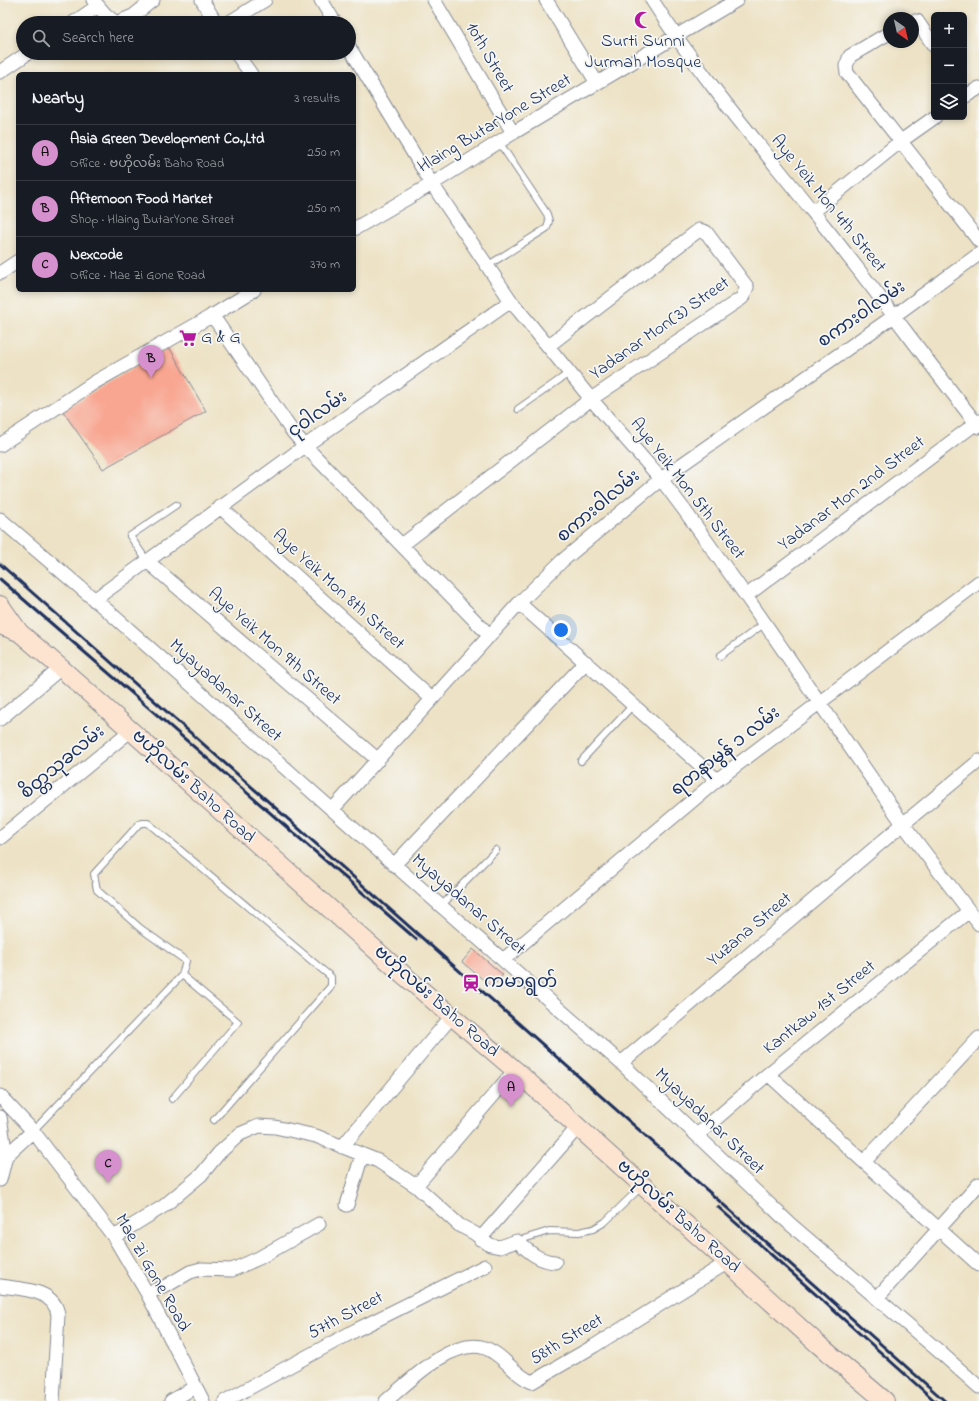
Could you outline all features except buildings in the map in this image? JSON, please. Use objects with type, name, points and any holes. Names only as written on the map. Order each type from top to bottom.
[{"type":"main road","points":[[0,606],[19,632]]},
{"type":"main road","name":"ဗဟိုလမ်း Baho Road","points":[[0,625],[19,632],[61,668],[400,972],[515,1070],[819,1345],[886,1401]]},
{"type":"street","points":[[133,16],[153,0]]},
{"type":"street","points":[[202,0],[212,16]]},
{"type":"street","points":[[239,16],[265,0]]},
{"type":"street","points":[[321,0],[331,16]]},
{"type":"street","name":"10th Street","points":[[434,0],[513,134]]},
{"type":"street","points":[[546,0],[597,83]]},
{"type":"street","name":"Aye Yeik Mon 4th Street","points":[[652,0],[675,37],[736,118],[813,212],[978,424]]},
{"type":"street","name":"Hlaing ButarYone Street","points":[[356,228],[432,184],[499,142],[737,0]]},
{"type":"street","points":[[81,16],[96,3],[107,16]]},
{"type":"street","points":[[919,24],[931,42]]},
{"type":"street","points":[[883,37],[850,56],[846,66],[847,73],[979,241]]},
{"type":"street","name":"Aye Yeik Mon 5th Street","points":[[356,59],[432,184],[511,301],[591,399],[661,479],[686,511],[903,824],[979,924]]},
{"type":"street","points":[[0,72],[18,60]]},
{"type":"street","points":[[241,60],[250,72]]},
{"type":"street","points":[[813,212],[901,141],[931,120]]},
{"type":"street","name":"Yadanar Mon(3) Street","points":[[402,545],[591,399],[742,298],[747,288],[706,232],[699,230],[548,346]]},
{"type":"street","name":"စကား၀ါလမ်း","points":[[332,810],[519,603],[562,561],[661,479],[894,316],[979,254]]},
{"type":"street","points":[[0,273],[16,262]]},
{"type":"street","points":[[0,445],[95,382],[212,316],[251,292]]},
{"type":"street","name":"ငုဝါလမ်း","points":[[94,600],[305,446],[511,301]]},
{"type":"street","points":[[212,316],[292,431],[305,446],[490,636]]},
{"type":"street","name":"Yadanar Mon 2nd Street","points":[[746,596],[978,424]]},
{"type":"street","name":"Aye Yeik Mon 8th Street","points":[[220,507],[432,699]]},
{"type":"street","name":"Myayadanar Street","points":[[0,519],[621,1063],[790,1224],[979,1387]]},
{"type":"street","name":"Aye Yeik Mon 9th Street","points":[[147,561],[378,760]]},
{"type":"street","name":"ရတနာမွန် ၁ လမ်း","points":[[503,960],[717,780],[979,582]]},
{"type":"street","points":[[519,603],[717,780]]},
{"type":"street","points":[[394,865],[586,662]]},
{"type":"street","points":[[0,719],[61,668]]},
{"type":"street","name":"စိတ္တသုခလမ်း","points":[[0,838],[130,731]]},
{"type":"street","name":"Yuzana Street","points":[[621,1063],[903,824],[979,762]]},
{"type":"street","name":"Kantkaw 1st Street","points":[[697,1135],[768,1074],[969,911]]},
{"type":"street","points":[[342,1147],[452,1016]]},
{"type":"street","points":[[864,1162],[979,1038]]},
{"type":"street","points":[[416,1186],[515,1070]]},
{"type":"street","points":[[768,1074],[979,1265]]},
{"type":"street","name":"Mae Zi Gone Road","points":[[0,1096],[33,1132],[114,1237],[147,1294],[203,1401]]},
{"type":"street","points":[[0,1117],[6,1156],[0,1180]]},
{"type":"street","points":[[114,1237],[164,1206],[200,1176],[219,1153],[240,1134],[259,1126],[275,1127],[316,1136],[378,1161],[416,1186],[459,1225],[474,1233],[490,1245],[500,1247],[517,1241],[535,1257],[548,1262],[555,1262]]},
{"type":"street","points":[[480,1239],[578,1127]]},
{"type":"street","points":[[6,1156],[33,1132]]},
{"type":"street","points":[[347,1205],[362,1155]]},
{"type":"street","points":[[877,1298],[979,1184]]},
{"type":"street","points":[[147,1294],[166,1286],[190,1272],[201,1269],[232,1270],[259,1258],[319,1224]]},
{"type":"street","name":"58th Street","points":[[386,1401],[439,1358],[468,1346],[485,1348],[497,1355],[524,1379],[532,1382],[594,1346],[728,1262]]},
{"type":"street","name":"57th Street","points":[[225,1401],[356,1330],[485,1266]]},
{"type":"street","points":[[0,1286],[42,1294],[51,1298],[56,1307],[58,1315],[53,1401]]},
{"type":"street","points":[[171,1401],[195,1387]]},
{"type":"lane","points":[[488,266],[547,228],[549,221],[547,214],[499,142]]},
{"type":"lane","points":[[518,409],[569,372]]},
{"type":"lane","points":[[147,561],[130,536],[176,505]]},
{"type":"lane","points":[[720,656],[765,623]]},
{"type":"lane","points":[[581,761],[633,705]]},
{"type":"lane","points":[[33,1132],[182,975],[186,961],[140,928],[97,890],[94,874],[139,824],[143,822],[148,823],[331,977],[331,986],[214,1120]]},
{"type":"lane","points":[[441,906],[496,850]]},
{"type":"lane","points":[[172,1099],[238,1022],[182,975]]},
{"type":"lane","points":[[517,1241],[549,1231],[579,1232],[593,1229],[605,1222],[643,1185]]},
{"type":"railway","points":[[0,564],[945,1401]]},
{"type":"railway","points":[[0,579],[416,939]]},
{"type":"railway","points":[[718,1207],[935,1401]]},
{"type":"place","name":"Surti Sunni Jurmah Mosque","points":[[643,20]]},
{"type":"place","name":"G & G","points":[[188,338]]},
{"type":"place","name":"Afternoon Food Market","points":[[151,378]]},
{"type":"place","name":"ကမာရွတ်","points":[[471,983]]},
{"type":"place","name":"Asia Green Development Co.,Ltd","points":[[511,1107]]},
{"type":"place","name":"Nexcode","points":[[108,1183]]}]
